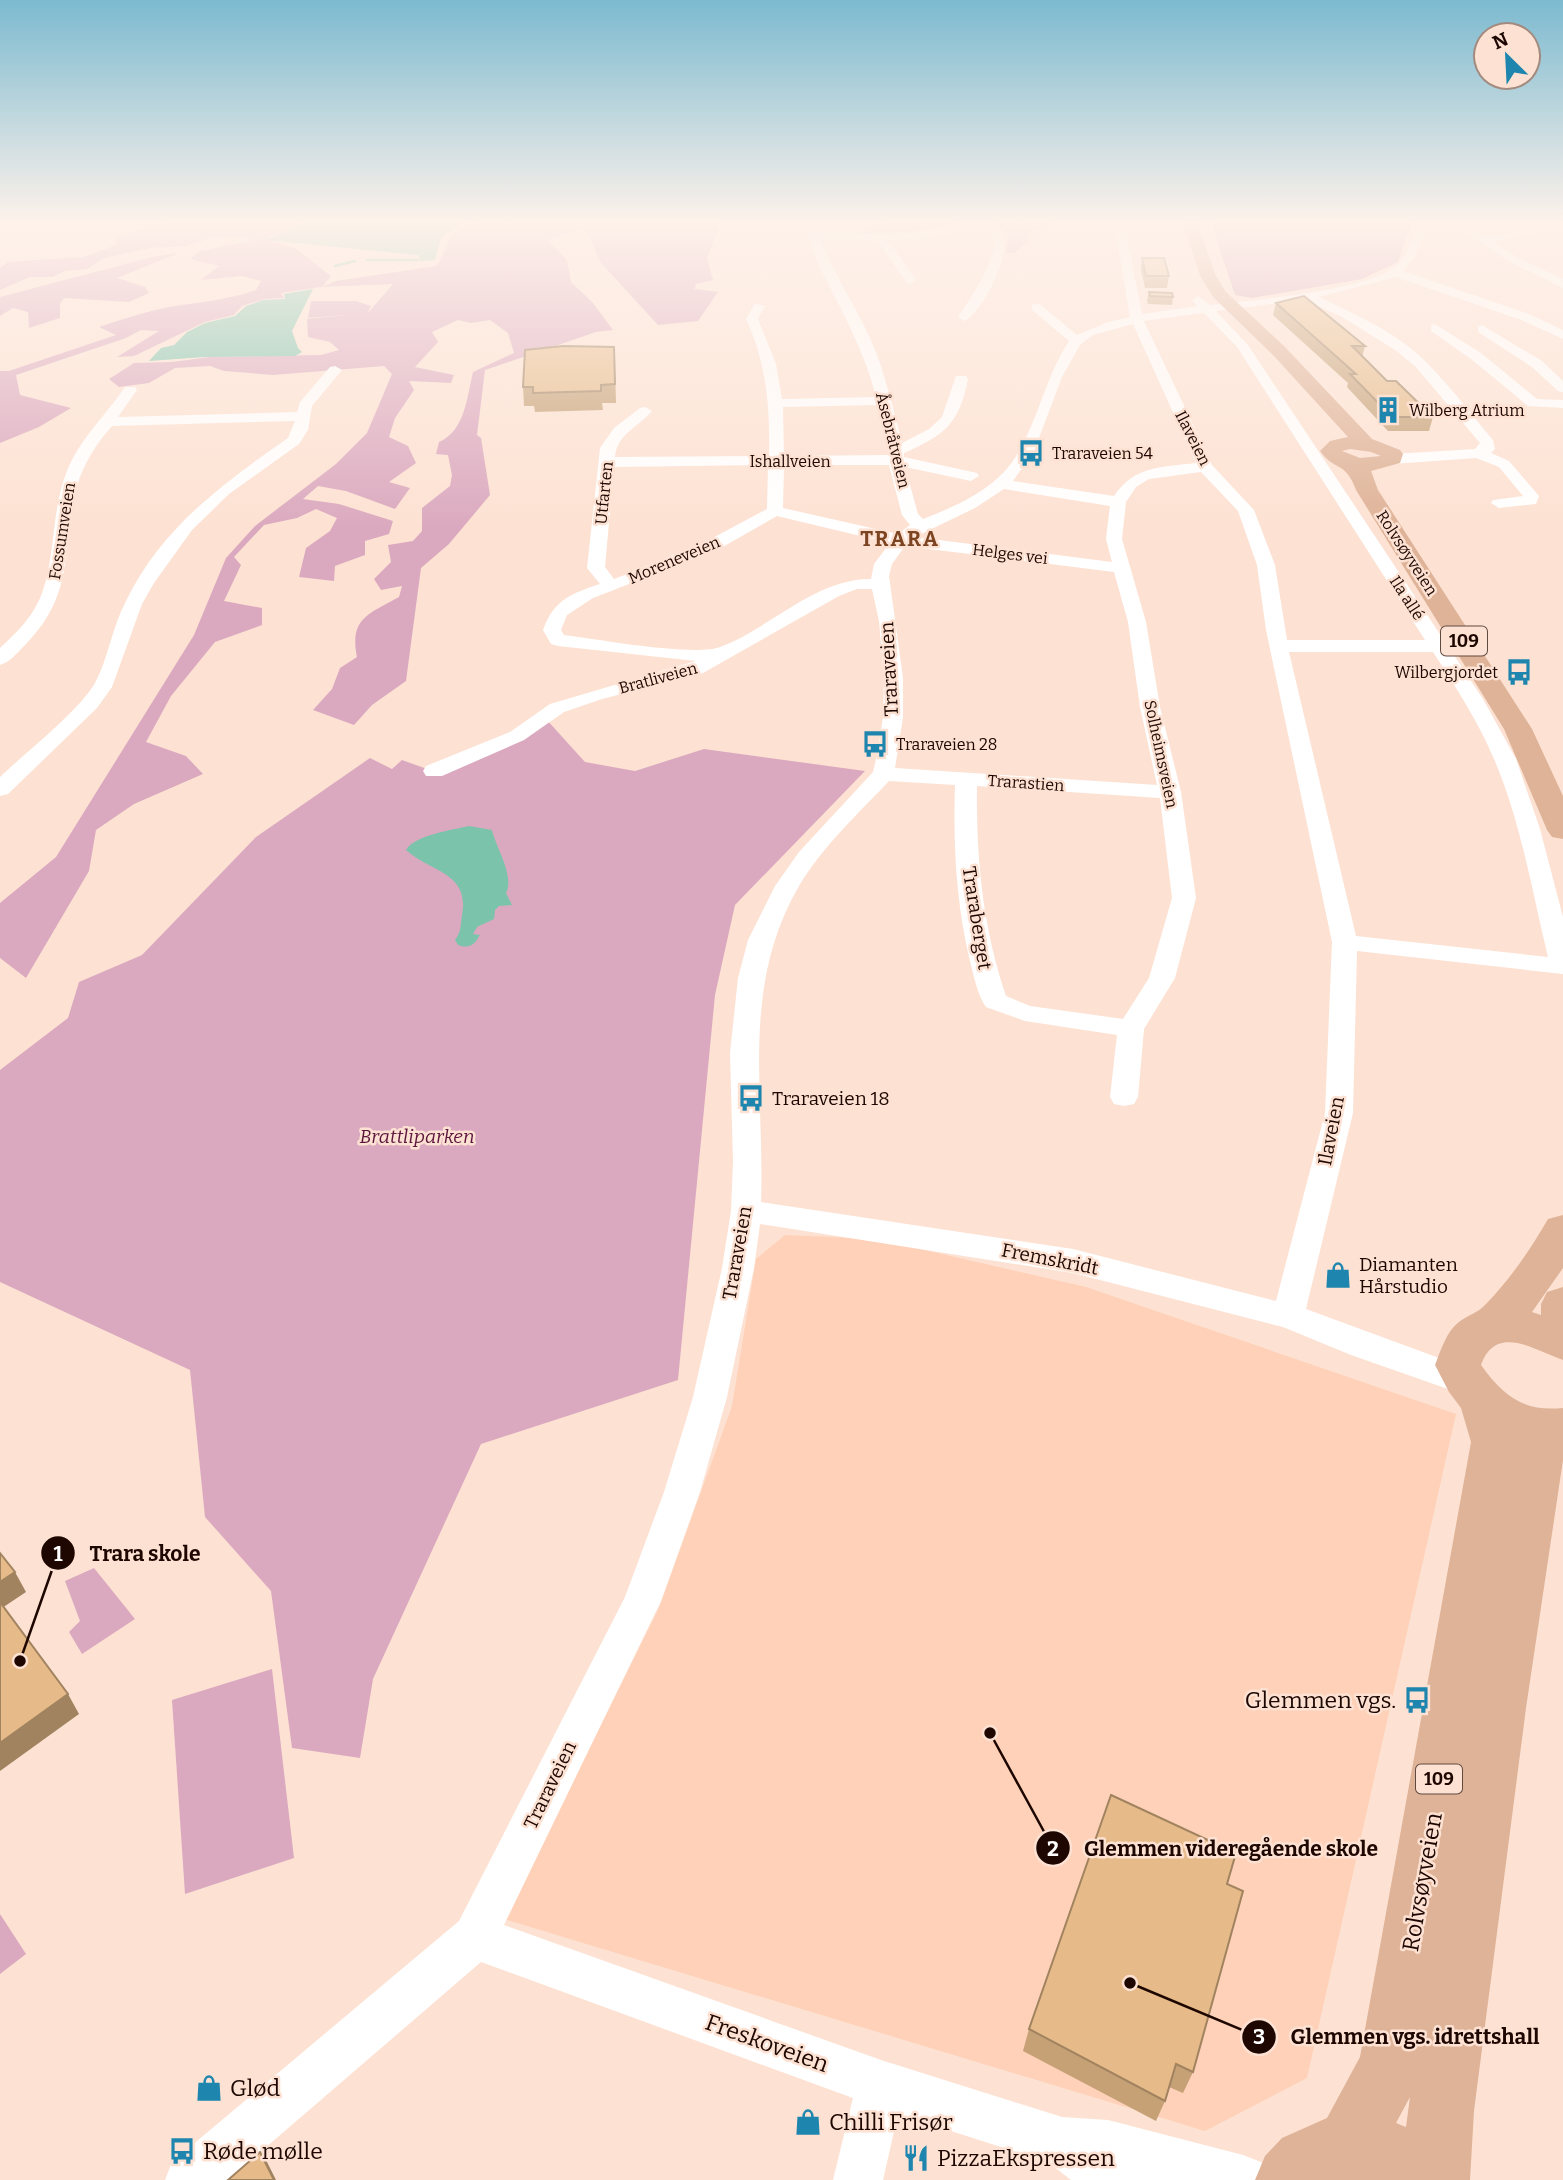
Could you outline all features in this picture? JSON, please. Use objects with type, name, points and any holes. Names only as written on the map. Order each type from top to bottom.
[{"type":"main road","name":"Rolvsøyveien","points":[[1238,324],[1337,432],[1368,454]]},
{"type":"main road","name":"Rolvsøyveien","points":[[1250,324],[1279,351],[1368,454],[1383,487],[1505,669],[1563,770]]},
{"type":"main road","name":"Rolvsøyveien","points":[[1368,454],[1360,471],[1367,490],[1518,729],[1563,830]]},
{"type":"main road","points":[[1476,1364],[1563,1230]]},
{"type":"main road","points":[[1563,1304],[1563,1314]]},
{"type":"main road","points":[[1476,1364],[1510,1324],[1534,1328],[1563,1342]]},
{"type":"main road","name":"Rolvsøyveien","points":[[1348,2147],[1391,2066],[1495,1442],[1476,1364]]},
{"type":"main road","name":"109","points":[[1289,2180],[1311,2158],[1348,2147],[1391,2153],[1435,2179],[1441,2111],[1498,1707],[1538,1458],[1560,1429],[1518,1423],[1476,1364]]},
{"type":"street","points":[[755,324],[764,340],[773,369],[775,511]]},
{"type":"street","name":"Åsebråtveien","points":[[856,324],[864,339],[883,401],[908,509],[919,525]]},
{"type":"street","points":[[1056,324],[1076,340]]},
{"type":"street","points":[[880,584],[882,566],[901,540],[919,525],[956,512],[1002,484],[1024,462],[1055,378],[1076,340],[1120,324]]},
{"type":"street","name":"Ilaveien","points":[[1139,324],[1205,467],[1246,510],[1266,565],[1280,646],[1345,942],[1339,1113],[1288,1316]]},
{"type":"street","name":"Ila allé","points":[[1221,324],[1242,345],[1473,699],[1505,759],[1529,829],[1563,966],[1345,942]]},
{"type":"street","points":[[1363,324],[1420,363],[1486,439],[1487,449],[1472,453],[1368,454]]},
{"type":"street","points":[[1538,324],[1563,335]]},
{"type":"street","points":[[1435,328],[1476,356],[1533,403],[1563,404]]},
{"type":"street","points":[[1482,329],[1524,355],[1563,388]]},
{"type":"street","points":[[1455,341],[1500,340]]},
{"type":"street","points":[[1476,356],[1524,355]]},
{"type":"street","points":[[0,789],[90,704],[105,683],[133,604],[145,582],[186,526],[223,491],[287,448],[299,435],[302,416],[309,399],[335,370]]},
{"type":"street","points":[[1495,372],[1542,371]]},
{"type":"street","points":[[896,456],[946,423],[956,409],[961,379]]},
{"type":"street","points":[[1513,388],[1563,388]]},
{"type":"street","name":"Fossumveien","points":[[0,659],[27,634],[52,593],[71,475],[87,443],[108,422],[130,390]]},
{"type":"street","points":[[775,403],[883,401]]},
{"type":"street","points":[[1538,408],[1553,421]]},
{"type":"street","name":"Utfarten","points":[[611,586],[596,568],[610,440],[645,411]]},
{"type":"street","points":[[108,422],[302,416]]},
{"type":"street","points":[[1472,453],[1504,464],[1531,496],[1530,501],[1521,503],[1499,503]]},
{"type":"street","name":"Ishallveien","points":[[608,462],[775,461],[896,456],[971,476]]},
{"type":"street","points":[[1002,484],[1118,502],[1130,484],[1144,476],[1205,467]]},
{"type":"street","name":"Solheimsveien","points":[[1118,502],[1114,539],[1137,622],[1150,707],[1170,792],[1184,898],[1162,978],[1131,1029],[1124,1097]]},
{"type":"street","name":"Åsebråtveien","points":[[908,509],[937,518]]},
{"type":"street","name":"Helges vei","points":[[775,511],[901,540],[1121,568]]},
{"type":"street","name":"Moreneveien","points":[[724,654],[686,656],[558,640],[552,630],[559,612],[587,594],[729,537],[775,511]]},
{"type":"street","name":"Bratliveien","points":[[434,771],[517,736],[557,708],[595,695],[696,669],[833,592],[855,584],[880,584]]},
{"type":"street","name":"Traraveien","points":[[190,2180],[475,1937],[646,1588],[682,1492],[710,1397],[738,1268],[746,1211],[748,1161],[744,1053],[751,978],[760,940],[787,886],[807,857],[883,774],[895,706],[887,620],[880,584]]},
{"type":"street","points":[[1280,646],[1438,646]]},
{"type":"street","name":"Trarastien","points":[[883,774],[1170,792]]},
{"type":"street","name":"Traraberget","points":[[966,779],[968,884],[979,958],[995,1001],[1025,1013],[1131,1029]]},
{"type":"street","name":"Fremskridt","points":[[746,1211],[1073,1261],[1288,1316],[1363,1346],[1443,1372],[1476,1364]]},
{"type":"street","name":"Freskoveien","points":[[475,1937],[881,2084],[1062,2142],[1108,2145],[1243,2180]]},
{"type":"street","points":[[858,2180],[881,2084]]},
{"type":"street","name":"Freskoveien","points":[[1062,2142],[1104,2174],[1118,2180]]},
{"type":"shaded area","points":[[204,324],[296,324],[292,331],[302,352],[295,356],[149,361],[161,348],[174,345],[187,332]]},
{"type":"shaded area","points":[[469,826],[492,830],[507,870],[506,893],[512,905],[499,906],[495,910],[494,919],[477,927],[473,934],[480,935],[466,947],[458,945],[455,940],[460,931],[462,915],[463,901],[460,890],[446,875],[406,850],[417,840]]},
{"type":"shaded area","points":[[785,1235],[877,1239],[1086,1287],[1456,1414],[1307,2078],[1205,2131],[504,1919],[659,1608],[732,1406],[756,1259]]},
{"type":"green space","points":[[108,324],[201,324],[134,356],[117,357],[159,331],[141,330],[126,338],[16,375],[20,395],[71,408],[39,427],[0,443],[0,371],[9,371],[116,335],[99,327]]},
{"type":"green space","points":[[307,324],[450,324],[432,332],[438,342],[415,367],[454,375],[451,383],[409,381],[414,390],[395,418],[389,437],[408,446],[416,463],[389,482],[410,488],[395,509],[346,491],[318,486],[303,499],[339,504],[393,521],[389,534],[365,541],[365,555],[335,566],[334,581],[299,577],[306,548],[330,531],[337,518],[316,509],[297,518],[264,525],[234,557],[241,565],[224,601],[262,608],[262,625],[215,642],[171,696],[146,742],[186,756],[203,774],[134,804],[96,830],[89,871],[26,978],[0,958],[0,903],[56,857],[194,635],[226,558],[255,526],[336,464],[367,433],[392,374],[384,366],[273,375],[224,371],[210,366],[175,368],[149,383],[119,387],[109,379],[134,363],[210,357],[321,355],[339,350],[330,342],[308,337]]},
{"type":"green space","points":[[495,324],[608,324],[613,330],[596,332],[485,370],[477,435],[481,438],[490,495],[449,544],[421,568],[406,681],[372,705],[354,725],[313,710],[332,689],[340,668],[357,657],[355,644],[359,625],[370,613],[399,597],[402,586],[381,590],[374,579],[391,562],[388,545],[413,541],[422,531],[422,508],[450,486],[452,475],[448,455],[436,454],[439,442],[448,437],[460,422],[473,372],[514,353],[508,333]]},
{"type":"green space","name":"Brattliparken","points":[[546,719],[585,762],[635,771],[704,749],[865,771],[735,905],[715,995],[678,1380],[481,1444],[373,1679],[360,1758],[292,1748],[271,1591],[205,1517],[190,1370],[0,1282],[0,1070],[68,1018],[79,982],[142,955],[256,837],[370,758],[392,769],[402,760],[427,769]]},
{"type":"green space","points":[[94,1568],[135,1619],[82,1654],[69,1632],[80,1621],[65,1581]]},
{"type":"green space","points":[[272,1669],[294,1858],[185,1894],[172,1700]]},
{"type":"green space","points":[[0,1914],[26,1954],[0,1974]]},
{"type":"building","points":[[1299,324],[1338,324],[1365,346],[1352,346],[1387,381],[1396,381],[1433,417],[1392,417],[1350,374],[1356,374]]},
{"type":"building","points":[[563,346],[614,347],[615,384],[601,385],[601,391],[533,393],[533,387],[523,387],[525,350]]},
{"type":"building","points":[[0,1553],[15,1572],[0,1582]]},
{"type":"building","points":[[0,1602],[68,1694],[0,1743]]},
{"type":"building","points":[[1111,1795],[1236,1853],[1227,1884],[1243,1891],[1193,2072],[1176,2064],[1165,2101],[1029,2029]]},
{"type":"building","points":[[260,2152],[274,2180],[228,2180]]},
{"type":"place","name":"Wilberg Atrium","points":[[1388,410]]},
{"type":"place","name":"Traraveien 54","points":[[1031,453]]},
{"type":"place","name":"Wilbergjordet","points":[[1519,672]]},
{"type":"place","name":"Traraveien 28","points":[[875,744]]},
{"type":"place","name":"Traraveien 18","points":[[751,1098]]},
{"type":"place","name":"Diamanten Hårstudio","points":[[1338,1275]]},
{"type":"place","name":"Trara skole","points":[[20,1661]]},
{"type":"place","name":"Glemmen vgs.","points":[[1417,1700]]},
{"type":"place","name":"Glemmen videregående skole","points":[[990,1733]]},
{"type":"place","name":"Glemmen vgs. idrettshall","points":[[1130,1983]]},
{"type":"place","name":"Glød","points":[[209,2088]]},
{"type":"place","name":"Chilli Frisør","points":[[808,2122]]},
{"type":"place","name":"Røde mølle","points":[[182,2151]]},
{"type":"place","name":"PizzaEkspressen","points":[[916,2158]]},
{"type":"district","name":"TRARA","points":[[900,539]]}]
